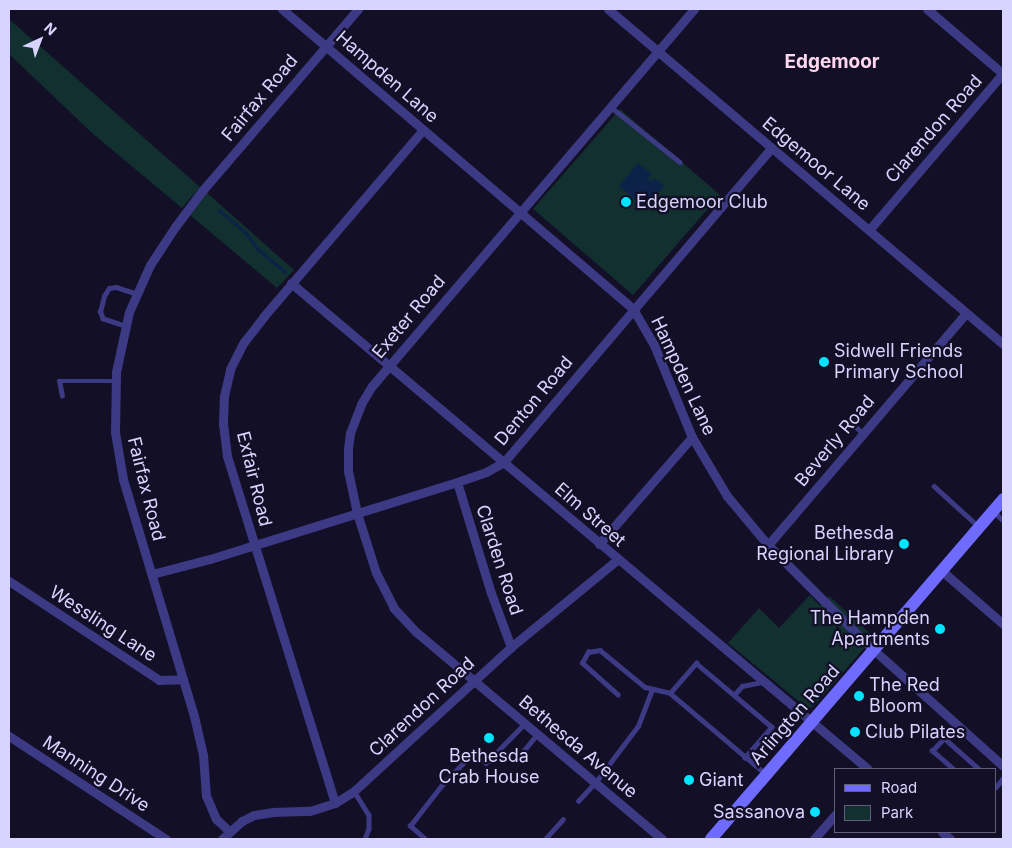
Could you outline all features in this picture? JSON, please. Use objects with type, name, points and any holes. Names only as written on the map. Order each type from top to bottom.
[{"type":"main road","name":"Arlington Road","points":[[712,839],[1003,499]]},
{"type":"street","name":"Hampden Lane","points":[[282,9],[633,309],[654,345],[692,437],[727,496],[768,545],[874,650],[1003,766]]},
{"type":"street","name":"Fairfax Road","points":[[225,837],[206,796],[203,755],[183,679],[123,479],[115,432],[115,381],[126,326],[150,265],[188,210],[358,9]]},
{"type":"street","name":"Edgemoor Lane","points":[[608,9],[1003,344]]},
{"type":"street","name":"Exeter Road","points":[[474,680],[416,632],[394,608],[376,573],[357,513],[348,471],[350,433],[361,404],[389,365],[694,9]]},
{"type":"street","points":[[927,9],[1003,73]]},
{"type":"street","name":"Clarendon Road","points":[[869,230],[1003,73]]},
{"type":"street","name":"Exfair Road","points":[[334,803],[227,456],[223,424],[224,396],[230,369],[244,342],[291,284],[423,130]]},
{"type":"street","name":"Denton Road","points":[[152,574],[210,559],[457,482],[486,472],[504,462],[771,148]]},
{"type":"street","name":"Elm Street","points":[[291,284],[504,462],[617,560],[766,682],[867,768]]},
{"type":"street","name":"Beverly Road","points":[[768,545],[966,313]]},
{"type":"street","points":[[599,544],[692,437]]},
{"type":"street","name":"Clarden Road","points":[[457,482],[491,593],[511,647]]},
{"type":"street","name":"Clarendon Road","points":[[225,837],[242,821],[254,815],[272,812],[310,811],[334,803],[354,791],[511,647],[617,560]]},
{"type":"street","points":[[942,572],[1003,624]]},
{"type":"street","name":"Wessling Lane","points":[[9,581],[159,680],[183,679]]},
{"type":"street","name":"Bethesda Avenue","points":[[474,680],[595,783],[656,838]]},
{"type":"street","name":"Manning Drive","points":[[9,736],[166,839]]},
{"type":"street","points":[[814,839],[834,816]]},
{"type":"lane","points":[[611,106],[680,162]]},
{"type":"lane","points":[[126,326],[103,319],[100,312],[104,296],[109,288],[116,287],[138,294]]},
{"type":"lane","points":[[62,396],[60,381],[115,381]]},
{"type":"lane","points":[[849,421],[863,433]]},
{"type":"lane","points":[[934,486],[980,527]]},
{"type":"lane","points":[[993,511],[1003,520]]},
{"type":"lane","points":[[618,695],[582,663],[588,652],[600,650],[645,687],[670,693],[745,758],[767,774]]},
{"type":"lane","points":[[670,693],[696,663],[772,727],[745,758]]},
{"type":"lane","points":[[734,696],[742,686],[766,682]]},
{"type":"lane","points":[[578,802],[595,783],[638,726],[652,690]]},
{"type":"lane","points":[[425,839],[410,826],[441,786],[473,753],[486,763],[525,723]]},
{"type":"lane","points":[[952,768],[932,752],[956,725]]},
{"type":"lane","points":[[521,754],[537,734]]},
{"type":"lane","points":[[944,738],[977,768]]},
{"type":"lane","points":[[354,791],[369,815],[370,829],[365,839]]},
{"type":"lane","points":[[546,838],[563,819]]},
{"type":"green space","points":[[9,19],[200,187],[182,208],[92,133],[9,54]]},
{"type":"green space","name":"Edgemoor Club","points":[[620,109],[720,195],[633,295],[533,209]]},
{"type":"green space","points":[[206,192],[294,270],[277,288],[190,215]]},
{"type":"green space","points":[[810,595],[820,606],[829,596],[874,637],[814,706],[808,709],[728,643],[759,608],[779,628]]},
{"type":"water","points":[[638,163],[652,174],[648,179],[652,182],[655,178],[664,186],[645,208],[619,186]]},
{"type":"waterway","points":[[219,210],[246,233],[258,249],[285,272]]},
{"type":"place","name":"Edgemoor Club","points":[[626,202]]},
{"type":"place","name":"Sidwell Friends Primary School","points":[[824,362]]},
{"type":"place","name":"Bethesda Regional Library","points":[[904,544]]},
{"type":"place","name":"The Hampden Apartments","points":[[940,629]]},
{"type":"place","name":"The Red Bloom","points":[[859,696]]},
{"type":"place","name":"Club Pilates","points":[[855,732]]},
{"type":"place","name":"Bethesda Crab House","points":[[489,738]]},
{"type":"place","name":"Giant","points":[[689,780]]},
{"type":"place","name":"Sassanova","points":[[815,812]]},
{"type":"district","name":"Edgemoor","points":[[832,62]]}]
